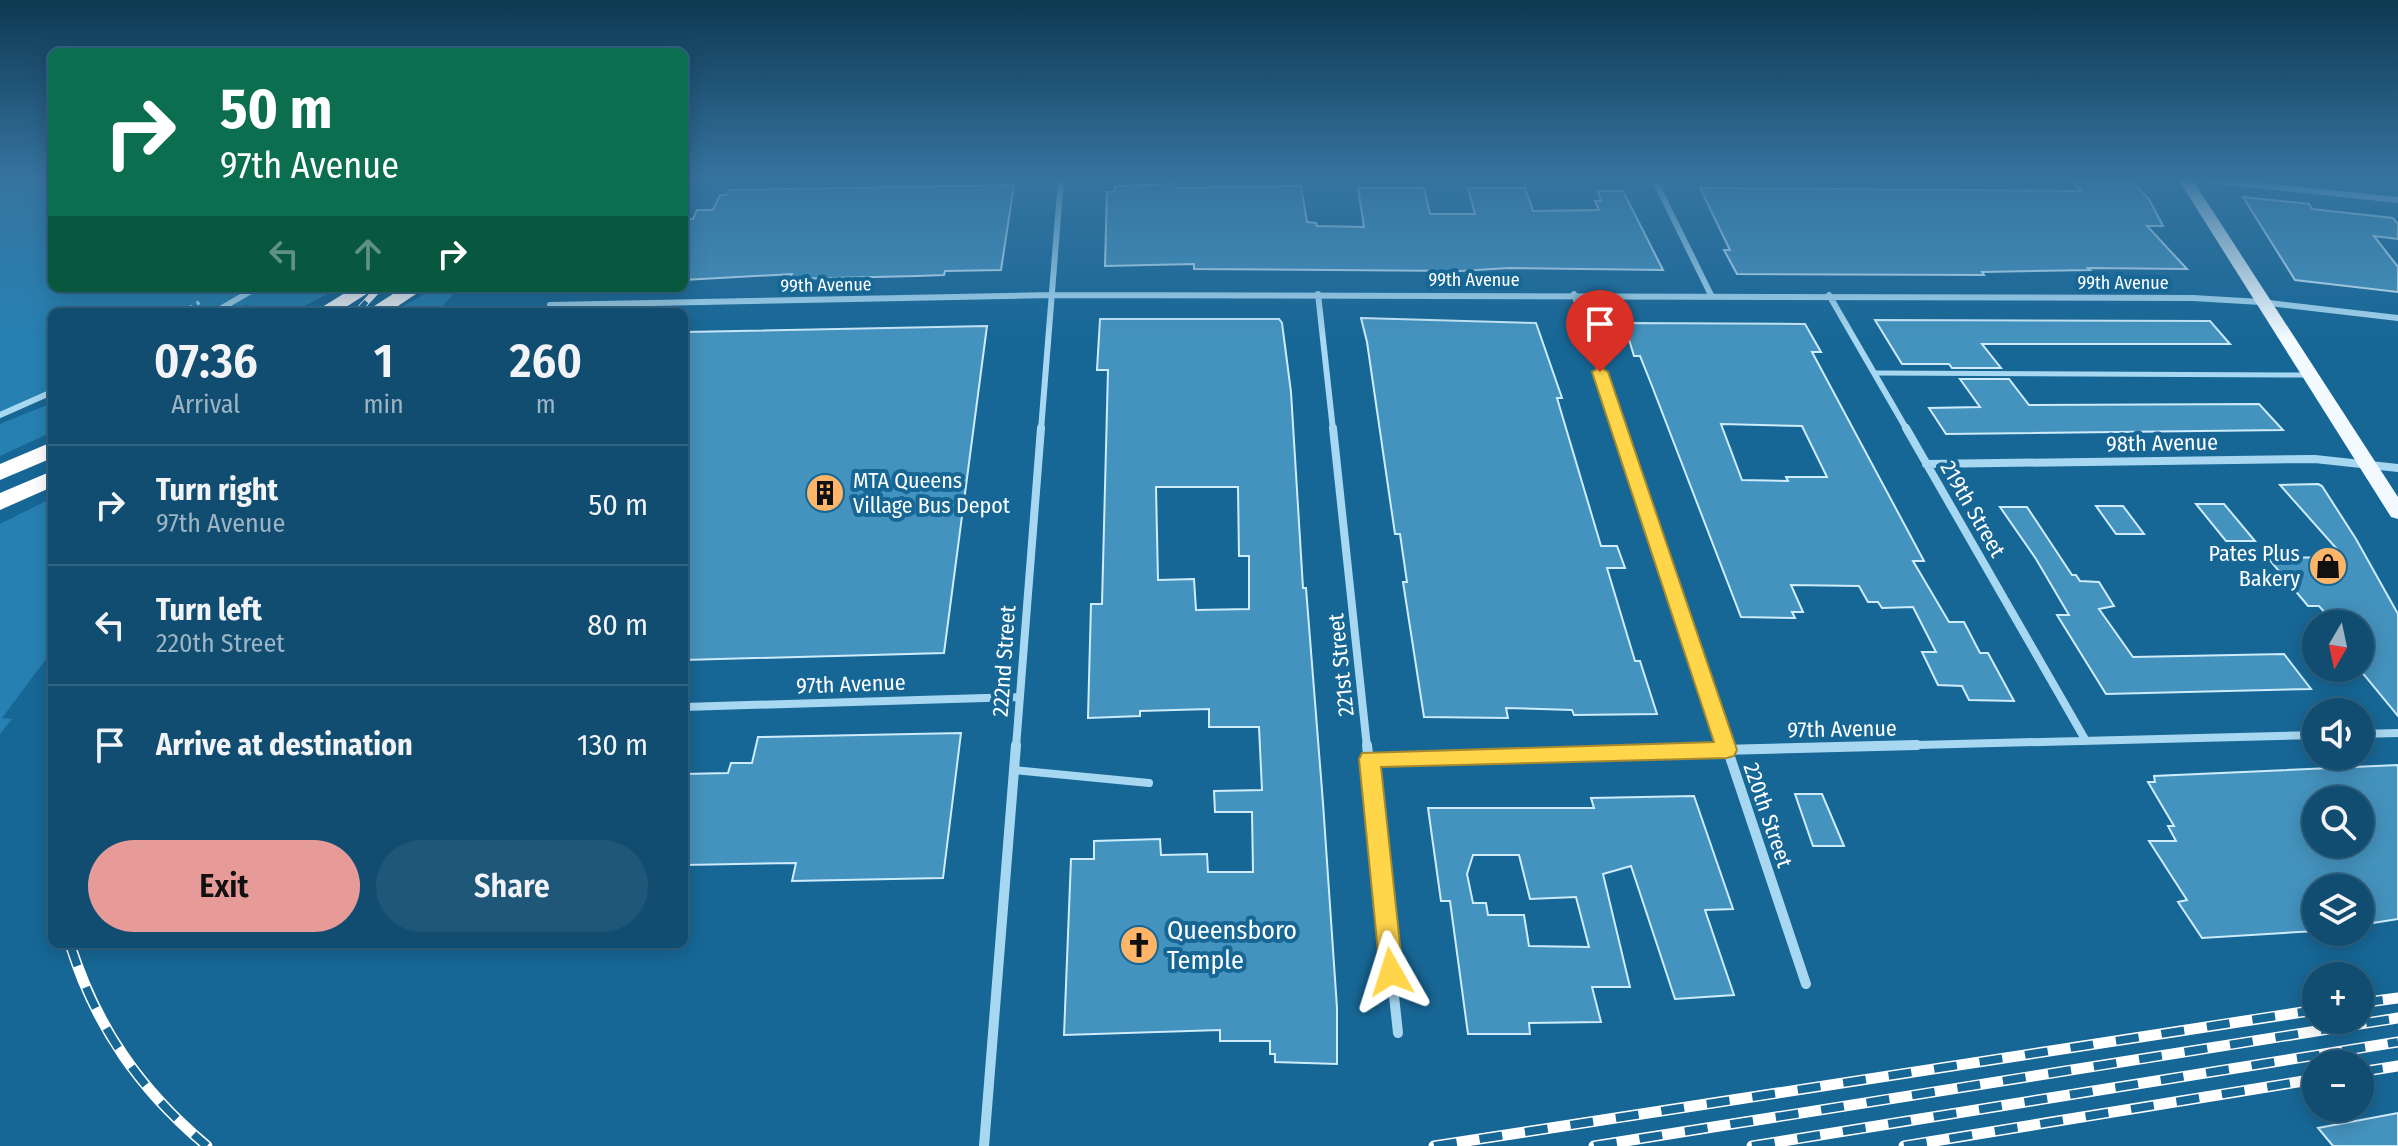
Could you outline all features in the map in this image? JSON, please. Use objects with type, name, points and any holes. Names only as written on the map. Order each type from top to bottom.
[{"type":"highway","points":[[331,308],[360,292]]},
{"type":"highway","points":[[382,308],[409,292]]},
{"type":"highway","points":[[0,473],[48,451]]},
{"type":"highway","points":[[0,504],[48,480]]},
{"type":"main road","points":[[2218,232],[2398,512]]},
{"type":"street","name":"222nd Street","points":[[984,1146],[1056,232]]},
{"type":"street","points":[[1680,232],[1711,295]]},
{"type":"street","points":[[222,308],[249,292]]},
{"type":"street","name":"221st Street","points":[[1318,294],[1398,1033]]},
{"type":"street","name":"220th Street","points":[[1574,294],[1806,984]]},
{"type":"street","name":"99th Avenue","points":[[550,305],[1051,295],[1829,295],[2193,298],[2261,302],[2398,318]]},
{"type":"street","name":"219th Street","points":[[1829,295],[2086,741]]},
{"type":"street","points":[[0,415],[48,394]]},
{"type":"street","name":"98th Avenue","points":[[1926,464],[2315,459],[2398,468]]},
{"type":"street","name":"97th Avenue","points":[[688,707],[1019,697]]},
{"type":"street","points":[[2374,734],[2398,733]]},
{"type":"street","name":"97th Avenue","points":[[1370,759],[2302,735]]},
{"type":"lane","points":[[1874,373],[2309,375]]},
{"type":"lane","points":[[1013,770],[1149,783]]},
{"type":"shaded area","points":[[0,232],[48,232],[48,292],[331,292],[301,308],[244,308],[251,303],[240,308],[48,308],[48,395],[0,417]]},
{"type":"shaded area","points":[[428,292],[457,292],[442,308],[400,308]]},
{"type":"shaded area","points":[[48,405],[48,434],[0,456],[0,424]]},
{"type":"shaded area","points":[[48,500],[48,656],[2,718],[12,719],[0,734],[0,524]]},
{"type":"building","points":[[688,232],[1007,232],[1001,270],[945,271],[944,275],[790,279],[792,274],[688,280]]},
{"type":"building","points":[[1106,232],[1644,232],[1663,270],[1194,269],[1194,264],[1105,266]]},
{"type":"building","points":[[1722,232],[2153,232],[2187,269],[2088,268],[2090,270],[1982,272],[1984,275],[1737,274],[1724,250],[1730,250]]},
{"type":"building","points":[[2265,232],[2398,232],[2398,239],[2374,236],[2398,267],[2398,292],[2295,280]]},
{"type":"building","points":[[1361,318],[1536,323],[1562,398],[1557,398],[1601,546],[1617,546],[1625,568],[1607,568],[1635,661],[1640,661],[1657,714],[1574,715],[1572,710],[1506,708],[1508,718],[1424,717],[1403,582],[1407,582],[1400,534],[1395,534]]},
{"type":"building","points":[[1100,319],[1279,319],[1282,323],[1291,392],[1303,588],[1306,588],[1323,803],[1337,1008],[1337,1064],[1275,1062],[1275,1054],[1270,1054],[1270,1041],[1220,1041],[1220,1030],[1064,1035],[1071,859],[1094,859],[1094,841],[1160,839],[1161,855],[1207,854],[1208,872],[1253,872],[1252,812],[1215,812],[1214,791],[1262,790],[1259,727],[1209,727],[1209,709],[1140,711],[1140,716],[1088,718],[1091,604],[1102,604],[1108,370],[1097,370]],"holes":[[[1156,487],[1238,487],[1239,556],[1249,556],[1249,609],[1196,610],[1194,579],[1158,580]]]},
{"type":"building","points":[[1875,320],[2210,321],[2230,344],[1982,344],[2001,368],[1952,368],[1949,364],[1902,364]]},
{"type":"building","points":[[1624,323],[1805,324],[1821,352],[1812,352],[1924,561],[1913,561],[1949,622],[1964,622],[1980,653],[1988,653],[2014,701],[1969,700],[1962,686],[1938,685],[1922,652],[1936,652],[1913,607],[1882,608],[1878,602],[1868,602],[1859,586],[1791,585],[1803,612],[1792,612],[1795,618],[1741,617],[1640,356],[1634,356]],"holes":[[[1721,424],[1802,426],[1827,477],[1786,477],[1788,481],[1742,480]]]},
{"type":"building","name":"MTA Queens Village Bus Depot","points":[[987,326],[944,653],[688,660],[688,332]]},
{"type":"building","points":[[1960,379],[2009,379],[2029,405],[2259,404],[2283,430],[1946,434],[1929,408],[1980,407]]},
{"type":"building","points":[[2280,485],[2322,486],[2398,614],[2398,716],[2370,682],[2374,682],[2374,610],[2323,610],[2319,606],[2308,606],[2268,558],[2344,557]]},
{"type":"building","points":[[2196,504],[2224,504],[2255,541],[2226,541]]},
{"type":"building","points":[[2096,506],[2123,506],[2144,534],[2116,534]]},
{"type":"building","points":[[2000,507],[2027,507],[2072,575],[2080,581],[2099,582],[2114,606],[2099,609],[2133,657],[2284,654],[2302,677],[2302,682],[2311,689],[2106,694],[2057,615],[2069,615]]},
{"type":"building","points":[[961,733],[943,878],[792,881],[796,863],[688,865],[688,774],[728,773],[731,763],[752,763],[758,737]]},
{"type":"building","points":[[2398,765],[2398,919],[2374,923],[2374,874],[2302,874],[2302,932],[2202,938],[2178,902],[2187,900],[2149,841],[2176,841],[2168,826],[2174,826],[2148,782],[2155,782],[2154,776],[2302,769],[2374,770],[2374,766]]},
{"type":"building","points":[[1795,794],[1822,794],[1844,846],[1813,846]]},
{"type":"building","points":[[1694,796],[1733,909],[1705,910],[1734,995],[1675,999],[1631,866],[1603,874],[1630,987],[1592,987],[1601,1022],[1529,1023],[1530,1034],[1468,1034],[1450,901],[1441,901],[1428,808],[1594,808],[1591,798]],"holes":[[[1473,855],[1519,855],[1530,899],[1576,897],[1589,947],[1529,946],[1524,915],[1488,915],[1486,903],[1473,903],[1467,874]]]},
{"type":"building","points":[[2398,1113],[2398,1146],[2333,1146],[2318,1128],[2350,1122],[2374,1122],[2374,1118]]},
{"type":"railway","points":[[361,308],[375,292]]},
{"type":"railway","points":[[71,948],[93,1003],[123,1055],[161,1102],[207,1146]]},
{"type":"railway","points":[[2374,1001],[2398,998]]},
{"type":"railway","points":[[1434,1146],[2302,1012]]},
{"type":"railway","points":[[1594,1146],[2398,1018]]},
{"type":"railway","points":[[1752,1146],[2398,1042]]},
{"type":"railway","points":[[2374,1070],[2398,1066]]},
{"type":"railway","points":[[1904,1146],[2302,1081]]},
{"type":"place","name":"MTA Queens Village Bus Depot","points":[[825,493]]},
{"type":"place","name":"Pates Plus Bakery","points":[[2328,566]]},
{"type":"place","name":"Queensboro Temple","points":[[1139,945]]},
{"type":"route","points":[[1391,972],[1370,759],[1727,750],[1600,372]]}]
